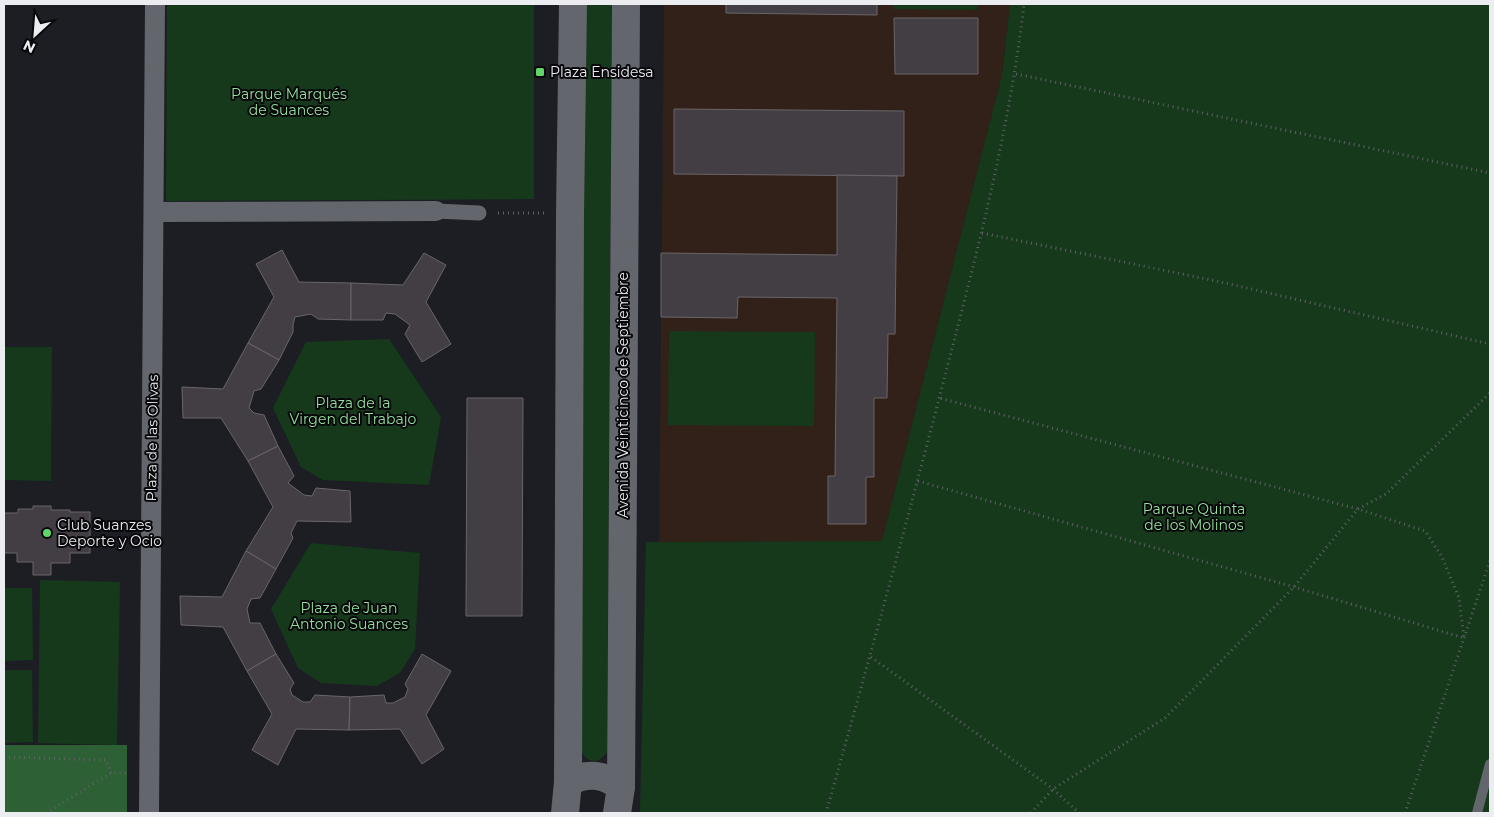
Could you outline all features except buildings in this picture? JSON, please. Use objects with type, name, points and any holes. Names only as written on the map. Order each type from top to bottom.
[{"type":"main road","points":[[565,813],[568,782],[570,213],[573,4]]},
{"type":"main road","name":"Avenida Veinticinco de Septiembre","points":[[617,813],[621,787],[626,4]]},
{"type":"main road","points":[[568,782],[581,776],[595,774],[609,778],[621,787]]},
{"type":"street","name":"Plaza de las Olivas","points":[[149,813],[155,4]]},
{"type":"street","points":[[154,212],[436,211],[479,213]]},
{"type":"lane","points":[[1476,813],[1490,764]]},
{"type":"path","points":[[826,813],[918,482],[982,233],[1016,74],[1024,4]]},
{"type":"path","points":[[1016,74],[1490,173]]},
{"type":"path","points":[[479,213],[570,213]]},
{"type":"path","points":[[982,233],[1221,282],[1490,344]]},
{"type":"path","points":[[1031,813],[1053,789],[1165,718],[1294,586],[1358,509],[1386,494],[1490,393]]},
{"type":"path","points":[[939,398],[1358,509],[1425,531],[1442,557],[1459,598],[1464,638]]},
{"type":"path","points":[[918,482],[1294,586],[1464,638]]},
{"type":"path","points":[[1405,813],[1490,561]]},
{"type":"path","points":[[870,657],[1053,789],[1079,813]]},
{"type":"path","points":[[4,757],[106,760],[110,772]]},
{"type":"path","points":[[46,813],[110,772],[150,773]]},
{"type":"shaded area","points":[[664,4],[1010,4],[1002,75],[882,541],[659,542]]},
{"type":"green space","name":"Parque Marqués de Suances","points":[[167,4],[534,4],[534,199],[166,201]]},
{"type":"green space","points":[[583,4],[612,4],[607,752],[596,761],[586,758],[580,749]]},
{"type":"green space","points":[[893,4],[977,4],[977,10],[893,9]]},
{"type":"green space","name":"Parque Quinta de los Molinos","points":[[1010,4],[1490,4],[1490,813],[640,813],[646,542],[882,541],[1002,75]]},
{"type":"green space","points":[[669,331],[815,332],[814,426],[668,425]]},
{"type":"green space","name":"Plaza de la Virgen del Trabajo","points":[[389,339],[441,417],[429,485],[323,480],[301,467],[273,408],[306,342]]},
{"type":"green space","points":[[4,347],[52,347],[51,481],[4,480]]},
{"type":"green space","name":"Plaza de Juan Antonio Suances","points":[[311,543],[420,553],[415,649],[400,673],[377,686],[321,683],[298,668],[271,609]]},
{"type":"green space","points":[[40,580],[120,582],[117,745],[38,743]]},
{"type":"green space","points":[[4,588],[32,588],[33,660],[4,661]]},
{"type":"green space","points":[[4,670],[32,670],[33,742],[4,743]]},
{"type":"green space","points":[[4,745],[127,745],[127,813],[4,813]]},
{"type":"place","name":"Plaza Ensidesa","points":[[540,72]]},
{"type":"place","name":"Club Suanzes Deporte y Ocio","points":[[47,533]]}]
